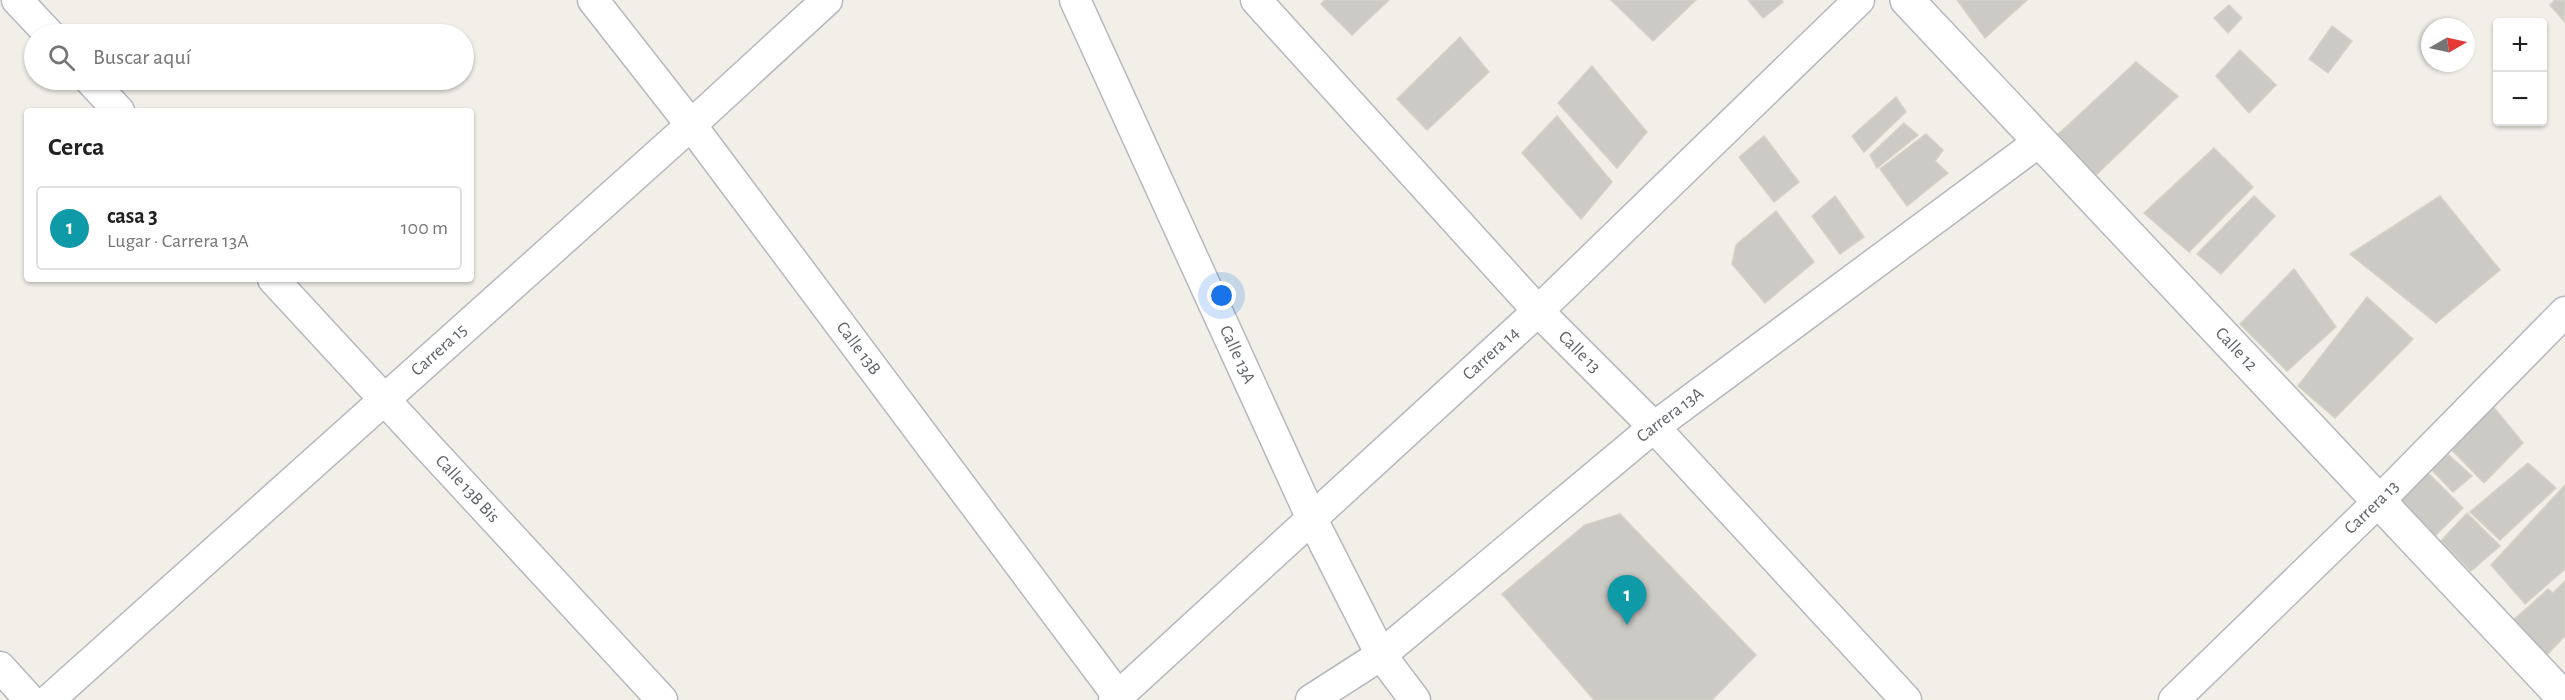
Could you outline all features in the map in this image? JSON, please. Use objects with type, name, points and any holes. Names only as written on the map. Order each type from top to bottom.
[{"type":"street","points":[[0,10],[10,0]]},
{"type":"street","points":[[17,0],[40,24]]},
{"type":"street","name":"Calle 13B","points":[[593,0],[691,125],[1118,699]]},
{"type":"street","name":"Carrera 15","points":[[49,700],[691,125],[827,0]]},
{"type":"street","name":"Calle 13A","points":[[1075,0],[1312,519],[1380,654],[1415,700]]},
{"type":"street","name":"Calle 13","points":[[1256,0],[1538,311],[1654,427],[1906,700]]},
{"type":"street","name":"Carrera 14","points":[[1118,699],[1538,311],[1859,0]]},
{"type":"street","name":"Calle 12","points":[[1907,0],[2565,699]]},
{"type":"street","points":[[99,90],[116,108]]},
{"type":"street","name":"Carrera 13A","points":[[1311,700],[1380,654],[1654,427],[2040,141]]},
{"type":"street","name":"Calle 13B Bis","points":[[276,282],[662,700]]},
{"type":"street","name":"Carrera 13","points":[[2174,700],[2379,501],[2565,312]]},
{"type":"street","points":[[0,667],[30,700]]},
{"type":"building","points":[[1325,0],[1389,0],[1352,35],[1321,4]]},
{"type":"building","points":[[1611,0],[1696,0],[1653,41]]},
{"type":"building","points":[[1748,0],[1781,0],[1783,2],[1763,18]]},
{"type":"building","points":[[1957,0],[2027,0],[1985,38]]},
{"type":"building","points":[[2555,0],[2565,0],[2564,21],[2550,5]]},
{"type":"building","points":[[2229,5],[2242,18],[2228,33],[2214,18]]},
{"type":"building","points":[[2332,26],[2352,41],[2328,73],[2309,59]]},
{"type":"building","points":[[1460,37],[1489,72],[1427,130],[1397,99]]},
{"type":"building","points":[[2240,50],[2276,85],[2249,113],[2216,76]]},
{"type":"building","points":[[2136,62],[2178,96],[2093,178],[2052,140]]},
{"type":"building","points":[[1592,66],[1647,132],[1617,168],[1558,103]]},
{"type":"building","points":[[1896,97],[1906,112],[1864,152],[1852,136]]},
{"type":"building","points":[[1557,116],[1612,182],[1581,219],[1522,153]]},
{"type":"building","points":[[1904,123],[1918,135],[1877,168],[1870,155]]},
{"type":"building","points":[[1926,134],[1943,150],[1935,161],[1948,173],[1907,206],[1880,169]]},
{"type":"building","points":[[1764,136],[1799,182],[1774,202],[1739,157]]},
{"type":"building","points":[[2214,148],[2253,187],[2189,252],[2144,213]]},
{"type":"building","points":[[1835,196],[1864,237],[1840,254],[1812,216]]},
{"type":"building","points":[[2254,196],[2275,216],[2221,274],[2197,254]]},
{"type":"building","points":[[2440,196],[2500,270],[2436,323],[2350,254]]},
{"type":"building","points":[[1776,211],[1814,262],[1765,303],[1732,264],[1736,245]]},
{"type":"building","points":[[2294,269],[2336,327],[2287,371],[2240,324]]},
{"type":"building","points":[[2367,297],[2413,339],[2335,418],[2298,386]]},
{"type":"building","points":[[2492,405],[2523,443],[2484,483],[2447,445]]},
{"type":"building","points":[[2443,450],[2472,476],[2453,492],[2427,465]]},
{"type":"building","points":[[2528,463],[2556,488],[2500,540],[2470,512]]},
{"type":"building","points":[[2424,469],[2463,508],[2435,536],[2397,495]]},
{"type":"building","points":[[2565,485],[2565,569],[2525,604],[2491,565]]},
{"type":"building","points":[[2467,513],[2500,546],[2471,571],[2441,541]]},
{"type":"building","points":[[1620,514],[1756,655],[1712,700],[1594,700],[1502,594],[1585,525]]},
{"type":"building","points":[[2565,581],[2565,636],[2543,659],[2509,624],[2548,589],[2553,593]]},
{"type":"place","name":"casa 3","points":[[1627,625]]}]
